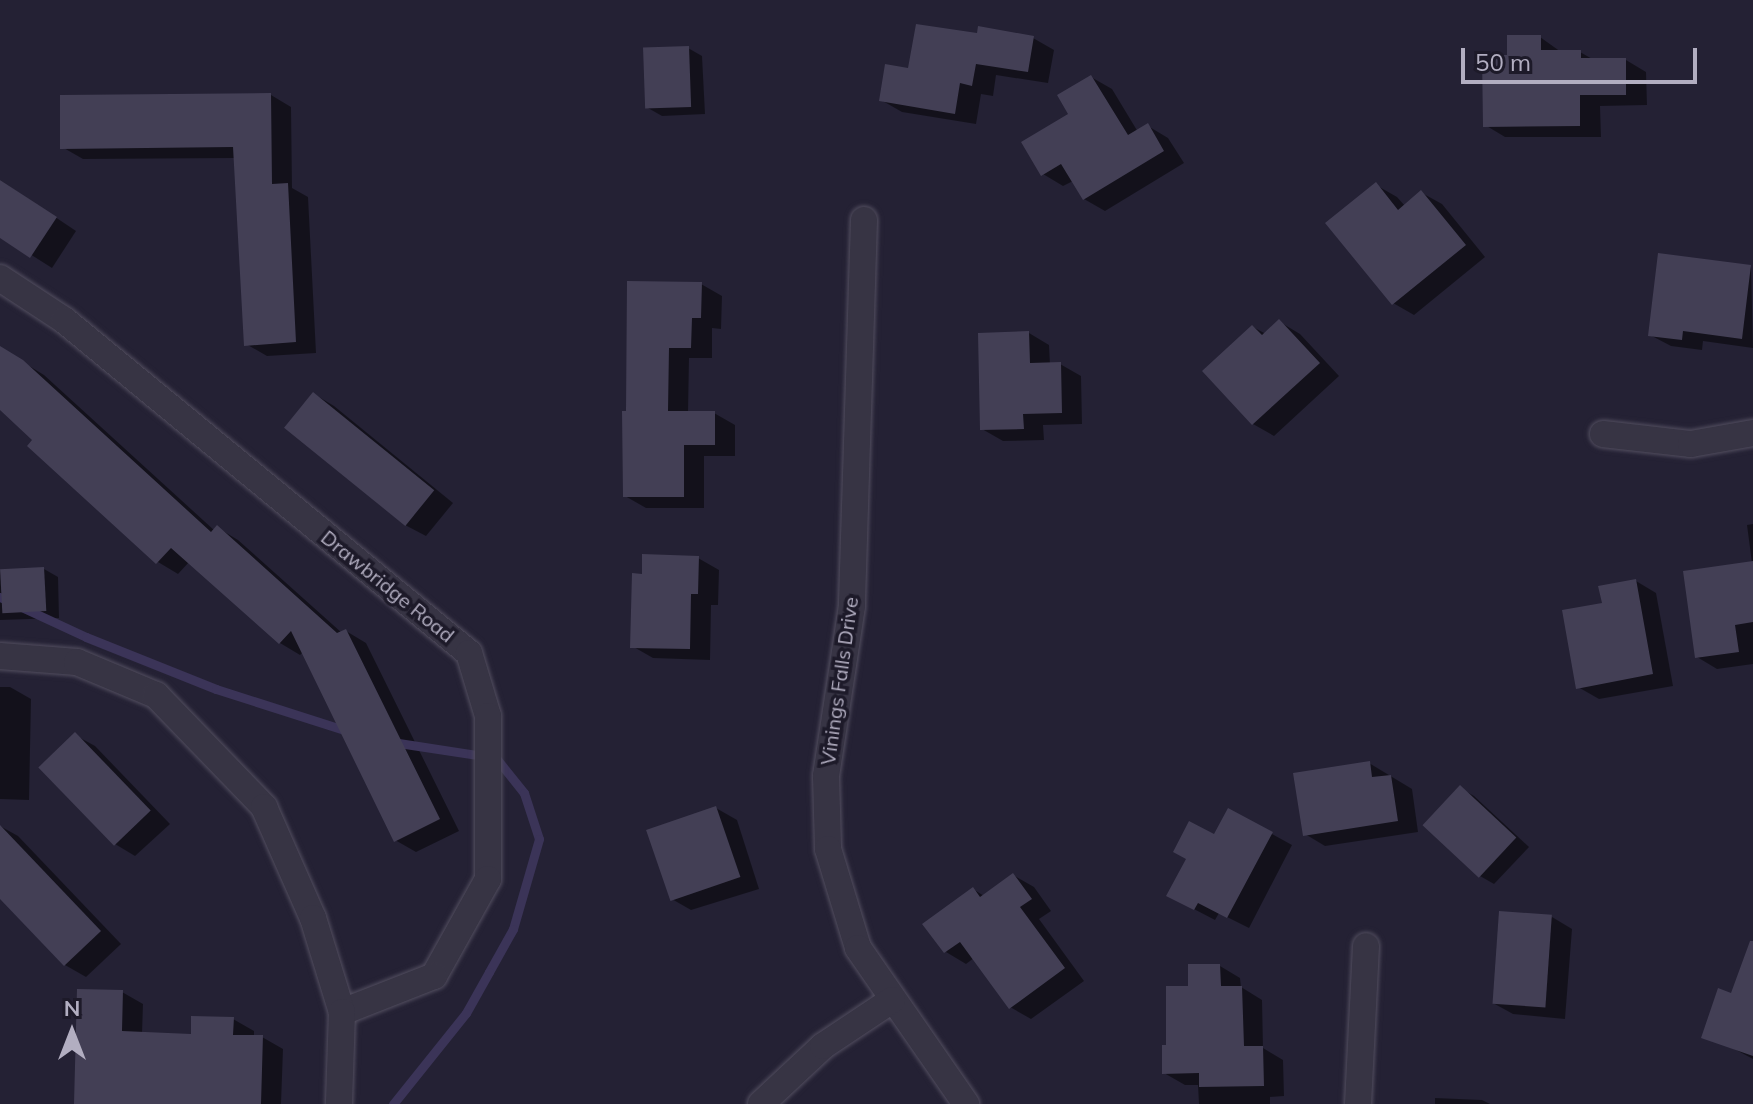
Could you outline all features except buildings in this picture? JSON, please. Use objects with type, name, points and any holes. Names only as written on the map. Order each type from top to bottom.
[{"type":"street","name":"Vinings Falls Drive","points":[[864,220],[852,606],[826,776],[828,849],[858,948],[966,1104]]},
{"type":"street","name":"Drawbridge Road","points":[[0,278],[64,320],[469,653],[488,716],[488,879],[434,976],[342,1012]]},
{"type":"street","points":[[1603,434],[1691,444],[1753,433]]},
{"type":"street","points":[[0,656],[77,662],[156,695],[264,807],[313,918],[342,1012],[339,1104]]},
{"type":"street","points":[[1358,1104],[1366,946]]},
{"type":"street","points":[[761,1104],[823,1046],[892,1000]]},
{"type":"waterway","points":[[0,597],[86,637],[216,689],[351,732]]},
{"type":"waterway","points":[[392,742],[496,758],[524,793],[539,839],[513,929],[466,1013],[393,1104]]}]
